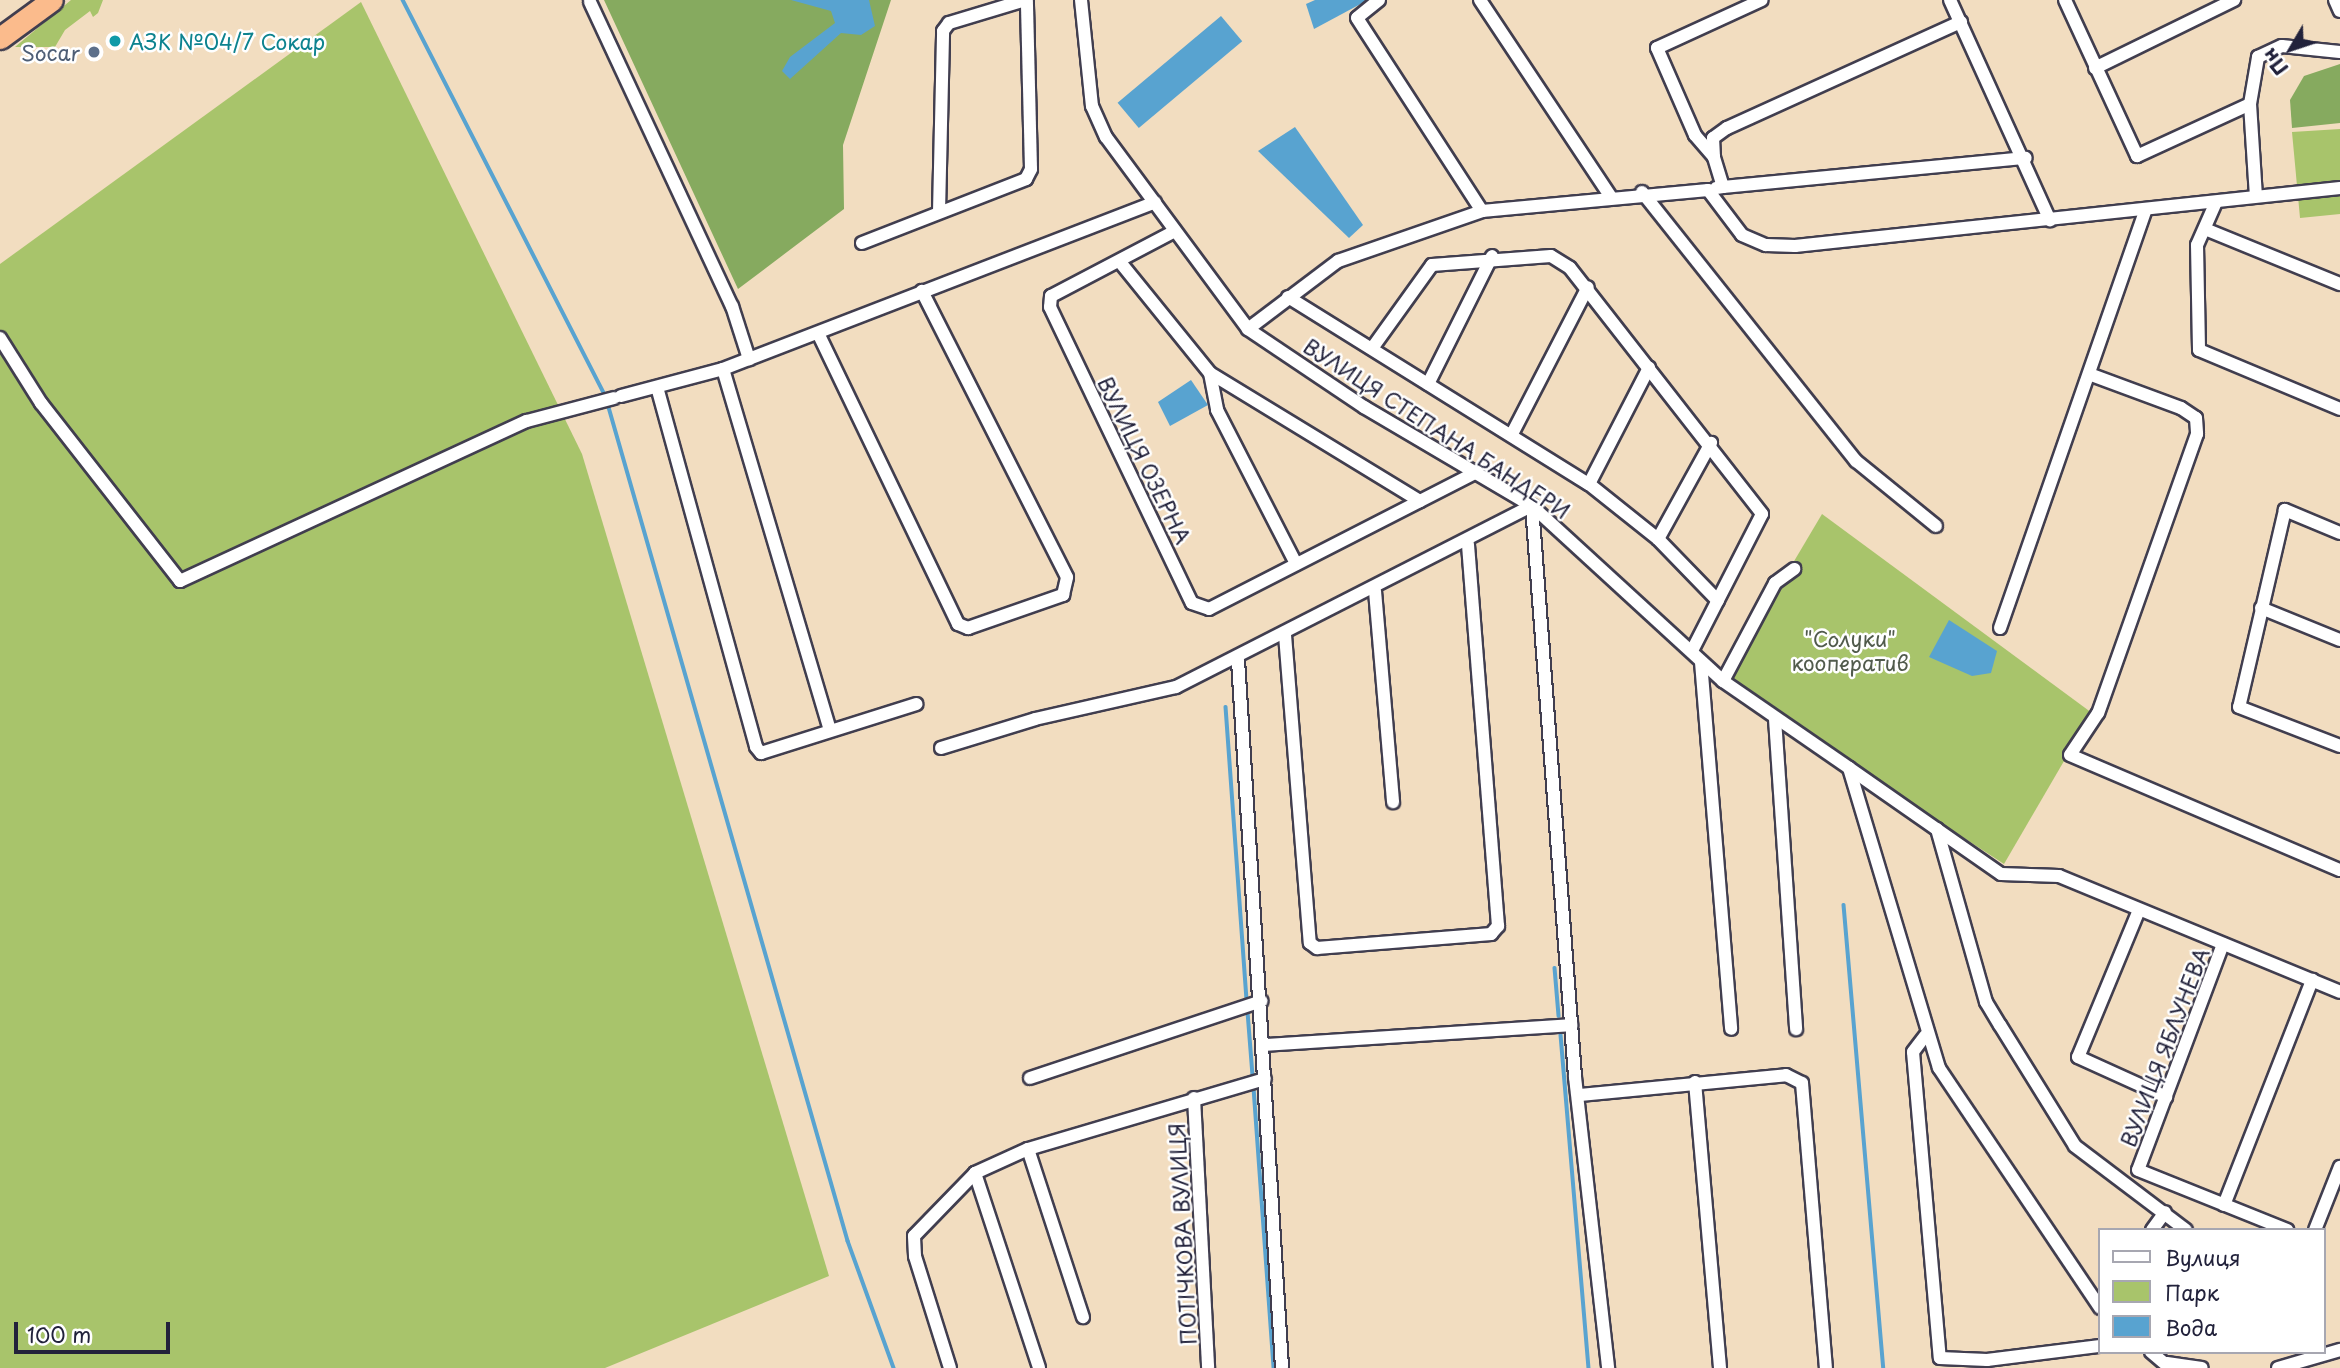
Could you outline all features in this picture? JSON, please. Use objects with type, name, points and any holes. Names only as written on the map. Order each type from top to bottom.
[{"type":"highway","points":[[0,38],[52,0]]},
{"type":"street","points":[[862,243],[1026,179],[1031,169],[1026,0],[949,23],[943,31],[939,212]]},
{"type":"street","points":[[1380,0],[1357,18],[1482,211]]},
{"type":"street","points":[[1480,0],[1611,197]]},
{"type":"street","points":[[1723,187],[1714,157],[1695,135],[1657,48],[1762,0]]},
{"type":"street","points":[[1950,0],[2026,158],[2050,220]]},
{"type":"street","points":[[2065,0],[2137,156],[2250,104]]},
{"type":"street","points":[[2095,68],[2234,0]]},
{"type":"street","points":[[2335,0],[2340,11]]},
{"type":"street","name":"ВУЛИЦЯ СТЕПАНА БАНДЕРИ","points":[[1083,1],[1092,106],[1175,231],[1248,329],[1532,506],[1723,681],[2001,874],[2039,871],[2340,992]]},
{"type":"street","points":[[590,2],[732,306],[749,359]]},
{"type":"street","points":[[1714,157],[1718,132],[1961,22]]},
{"type":"street","points":[[2256,196],[2250,104],[2258,57],[2283,46],[2340,51]]},
{"type":"street","points":[[1248,329],[1338,261],[1482,211],[1642,192],[1708,190],[2026,158]]},
{"type":"street","points":[[1708,190],[1742,234],[1766,245],[2145,211],[2340,188]]},
{"type":"street","points":[[1642,192],[1856,461],[1936,526]]},
{"type":"street","points":[[0,338],[41,402],[180,581],[527,421],[723,369],[1155,202]]},
{"type":"street","points":[[2216,202],[2197,245],[2199,350],[2340,409]]},
{"type":"street","points":[[2000,628],[2145,211]]},
{"type":"street","points":[[2205,229],[2340,284]]},
{"type":"street","name":"ВУЛИЦЯ ОЗЕРНА","points":[[1175,231],[1051,296],[1050,307],[1192,603],[1209,609],[1477,472]]},
{"type":"street","points":[[1373,348],[1432,265],[1492,256],[1551,256],[1588,288],[1710,443],[1762,514],[1692,651]]},
{"type":"street","points":[[1428,384],[1492,256]]},
{"type":"street","points":[[1120,262],[1210,373],[1420,501]]},
{"type":"street","points":[[1512,434],[1588,288]]},
{"type":"street","points":[[818,333],[958,624],[968,628],[1063,595],[1067,577],[922,291]]},
{"type":"street","points":[[1288,297],[1589,484],[1658,539],[1718,601]]},
{"type":"street","points":[[1589,484],[1649,368]]},
{"type":"street","points":[[723,369],[830,731]]},
{"type":"street","points":[[1210,373],[1217,410],[1296,564]]},
{"type":"street","points":[[2089,374],[2181,408],[2196,418],[2197,434],[2098,713],[2070,755],[2340,870]]},
{"type":"street","points":[[657,387],[756,747],[761,753],[916,704]]},
{"type":"street","points":[[1658,539],[1710,443]]},
{"type":"street","points":[[942,748],[1035,719],[1176,687],[1238,660],[1468,544],[1532,506],[1571,1025],[1608,1368]]},
{"type":"street","points":[[2340,533],[2285,510],[2239,707],[2340,746]]},
{"type":"street","points":[[1285,635],[1310,943],[1317,948],[1491,934],[1498,926],[1468,544]]},
{"type":"street","points":[[1723,681],[1775,583],[1794,569]]},
{"type":"street","points":[[1375,591],[1393,802]]},
{"type":"street","points":[[2261,608],[2340,640]]},
{"type":"street","points":[[1238,660],[1265,1045],[1282,1368]]},
{"type":"street","points":[[1701,662],[1731,1029]]},
{"type":"street","points":[[1775,719],[1796,1029]]},
{"type":"street","points":[[1849,768],[1925,1036],[1939,1068],[2098,1302]]},
{"type":"street","points":[[1937,829],[1986,1002],[2000,1025],[2076,1146],[2184,1228]]},
{"type":"street","points":[[2138,910],[2078,1057],[2166,1097]]},
{"type":"street","name":"ВУЛИЦЯ ЯБЛУНЕВА","points":[[2223,944],[2138,1170],[2282,1228]]},
{"type":"street","points":[[2224,1205],[2312,980]]},
{"type":"street","points":[[1030,1078],[1262,1001]]},
{"type":"street","points":[[1265,1045],[1571,1025]]},
{"type":"street","points":[[1925,1036],[1913,1046],[1913,1068],[1940,1358],[1987,1360],[2098,1346]]},
{"type":"street","points":[[1580,1095],[1786,1075],[1802,1083],[1826,1368]]},
{"type":"street","name":"ПОТІЧКОВА ВУЛИЦЯ","points":[[950,1368],[915,1256],[914,1236],[975,1173],[1028,1149],[1265,1079]]},
{"type":"street","points":[[1695,1082],[1720,1368]]},
{"type":"street","name":"ПОТІЧКОВА ВУЛИЦЯ","points":[[1194,1098],[1208,1368]]},
{"type":"street","points":[[1028,1149],[1083,1317]]},
{"type":"street","points":[[2316,1228],[2340,1167]]},
{"type":"street","points":[[975,1173],[1039,1368]]},
{"type":"street","points":[[2153,1228],[2165,1212]]},
{"type":"street","points":[[2278,1368],[2340,1350]]},
{"type":"street","points":[[2154,1354],[2168,1365],[2202,1368]]},
{"type":"green space","points":[[71,0],[103,0],[98,13],[93,17],[90,11],[65,30],[55,47],[15,47]]},
{"type":"green space","points":[[604,0],[891,0],[843,145],[844,209],[738,289]]},
{"type":"green space","points":[[361,2],[582,454],[829,1276],[605,1368],[0,1368],[0,264]]},
{"type":"green space","points":[[2340,64],[2340,123],[2292,128],[2290,100],[2304,76]]},
{"type":"green space","points":[[2340,129],[2340,214],[2300,218],[2292,132]]},
{"type":"green space","name":"\"Солуки\" кооператив","points":[[1822,514],[2092,713],[2004,864],[1723,681]]},
{"type":"water","points":[[791,0],[869,0],[875,26],[861,35],[841,33],[790,79],[782,71],[790,57],[835,23],[831,11]]},
{"type":"water","points":[[1315,0],[1368,0],[1314,29],[1306,4]]},
{"type":"water","points":[[1221,16],[1242,41],[1139,128],[1118,103]]},
{"type":"water","points":[[1295,127],[1363,225],[1349,238],[1258,151]]},
{"type":"water","points":[[1191,380],[1208,405],[1170,426],[1158,402]]},
{"type":"water","points":[[1949,620],[1997,651],[1991,673],[1972,676],[1929,657]]},
{"type":"waterway","points":[[403,0],[606,397]]},
{"type":"waterway","points":[[608,404],[848,1241],[894,1368]]},
{"type":"waterway","points":[[1226,707],[1247,997]]},
{"type":"waterway","points":[[1844,905],[1884,1368]]},
{"type":"waterway","points":[[1555,968],[1559,1016]]},
{"type":"waterway","points":[[1248,1012],[1253,1075]]},
{"type":"waterway","points":[[1561,1035],[1589,1368]]},
{"type":"waterway","points":[[1254,1088],[1274,1368]]},
{"type":"place","name":"АЗК №04/7 Сокар","points":[[115,41]]},
{"type":"place","name":"Socar","points":[[94,52]]}]
